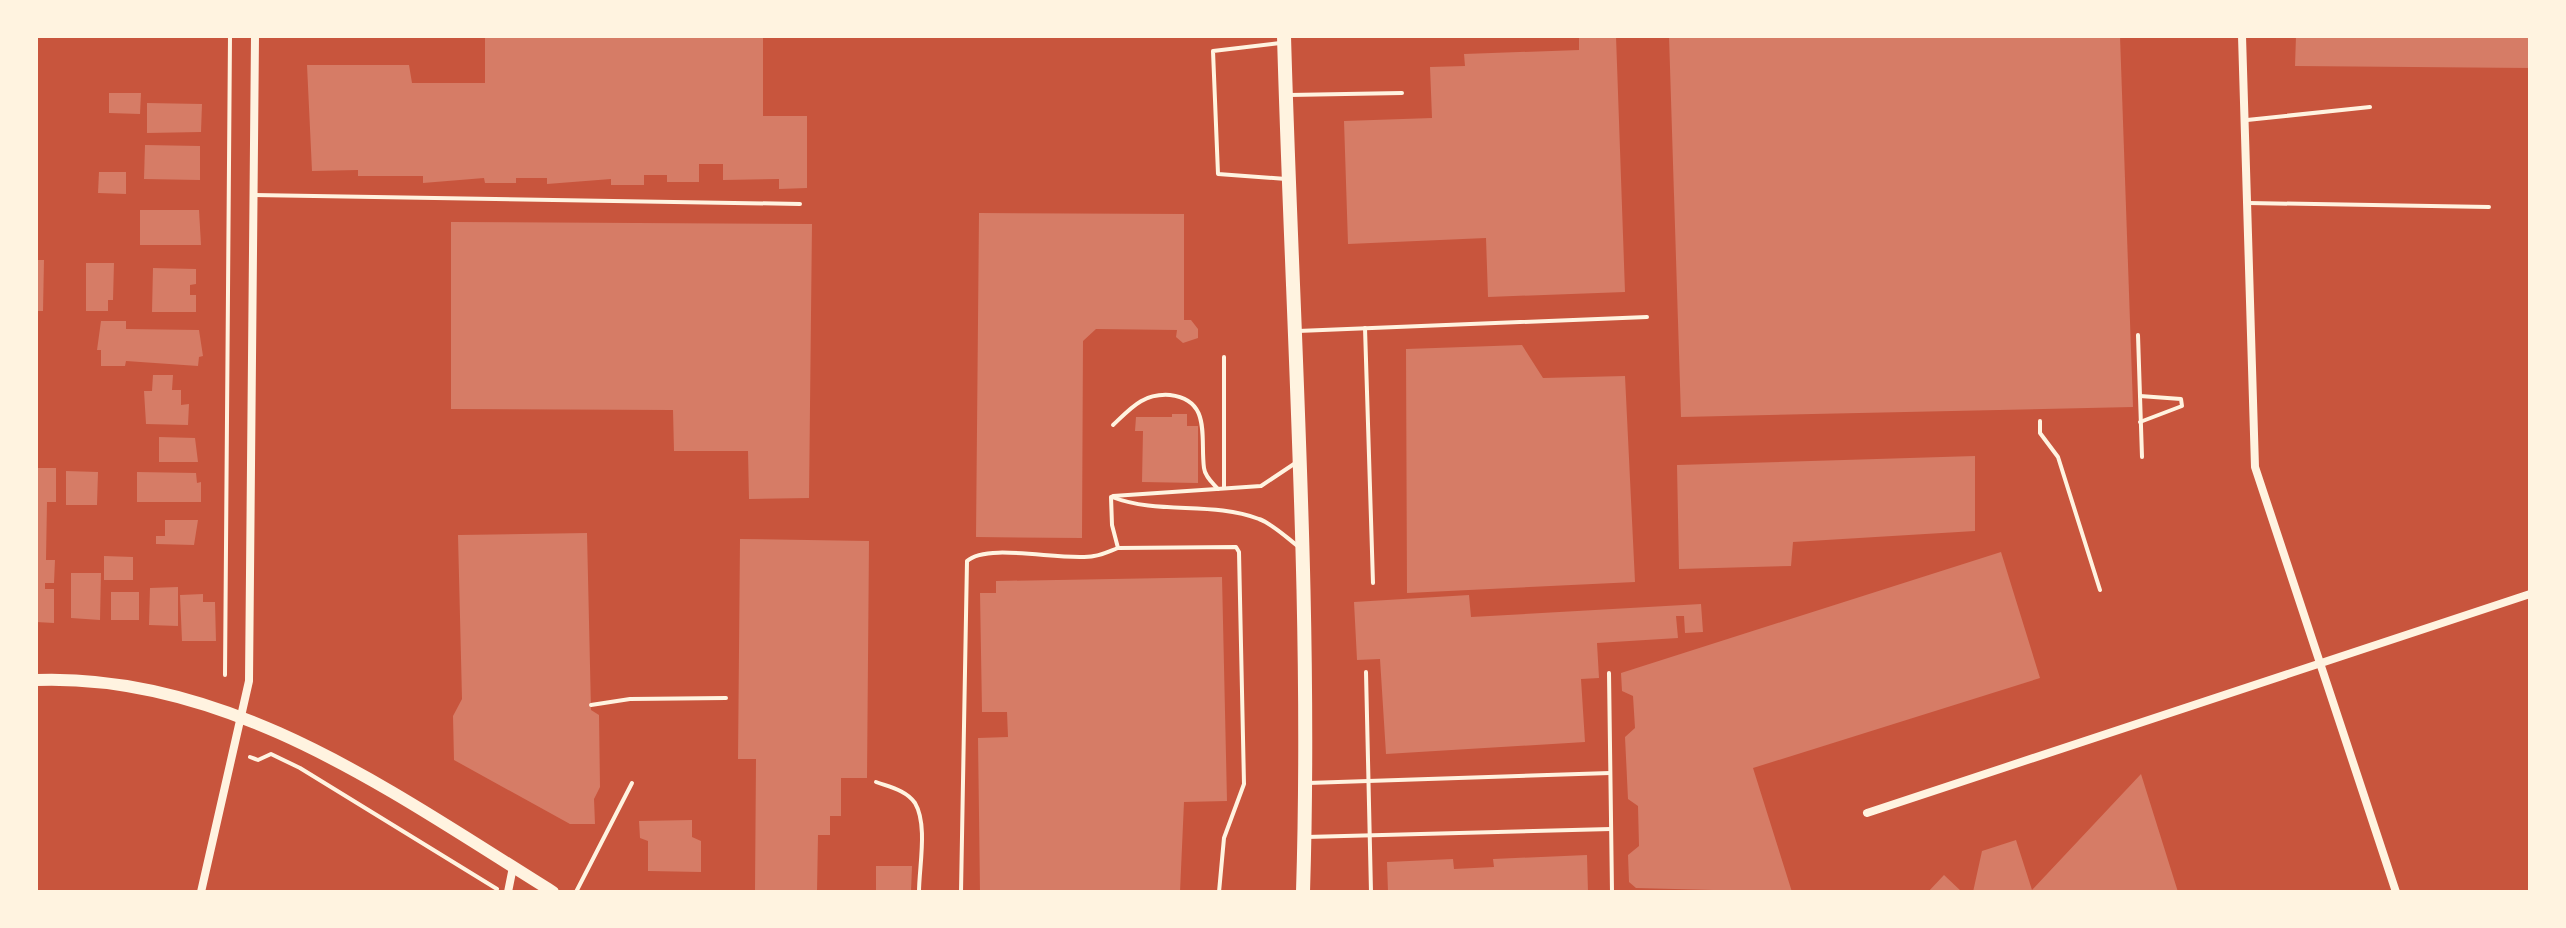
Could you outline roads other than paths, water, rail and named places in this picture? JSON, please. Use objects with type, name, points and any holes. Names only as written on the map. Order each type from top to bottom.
[{"type":"highway","points":[[1284,40],[1301,549],[1305,783],[1303,892]]},
{"type":"main road","points":[[36,680],[142,686],[243,717],[350,770],[553,892]]},
{"type":"street","points":[[201,892],[249,681],[255,36]]},
{"type":"street","points":[[2242,36],[2255,467],[2396,892]]},
{"type":"street","points":[[1867,813],[2530,594]]},
{"type":"street","points":[[508,892],[513,867]]},
{"type":"lane","points":[[1284,40],[1213,51],[1218,174],[1288,179]]},
{"type":"lane","points":[[1285,95],[1402,93]]},
{"type":"lane","points":[[2244,120],[2370,107]]},
{"type":"lane","points":[[254,195],[800,204]]},
{"type":"lane","points":[[2247,203],[2489,207]]},
{"type":"lane","points":[[1294,332],[1647,317]]},
{"type":"lane","points":[[1365,328],[1373,583]]},
{"type":"lane","points":[[1221,488],[1224,357]]},
{"type":"lane","points":[[1113,425],[1140,399],[1162,395],[1186,398],[1196,404],[1200,414],[1205,435],[1204,468],[1221,488]]},
{"type":"lane","points":[[1111,497],[1261,486],[1298,462]]},
{"type":"lane","points":[[1111,497],[1136,505],[1210,509],[1261,519],[1301,549]]},
{"type":"lane","points":[[1111,497],[1112,525],[1118,548]]},
{"type":"lane","points":[[961,892],[967,561],[972,557],[990,555],[1093,557],[1118,548],[1236,547],[1239,552],[1244,784],[1224,838],[1219,892]]},
{"type":"lane","points":[[1366,672],[1371,892]]},
{"type":"lane","points":[[1609,673],[1612,892]]},
{"type":"lane","points":[[1305,783],[1610,773]]},
{"type":"lane","points":[[876,782],[902,791],[914,802],[920,819],[919,892]]},
{"type":"lane","points":[[576,892],[632,783]]},
{"type":"lane","points":[[1304,837],[1611,829]]}]
